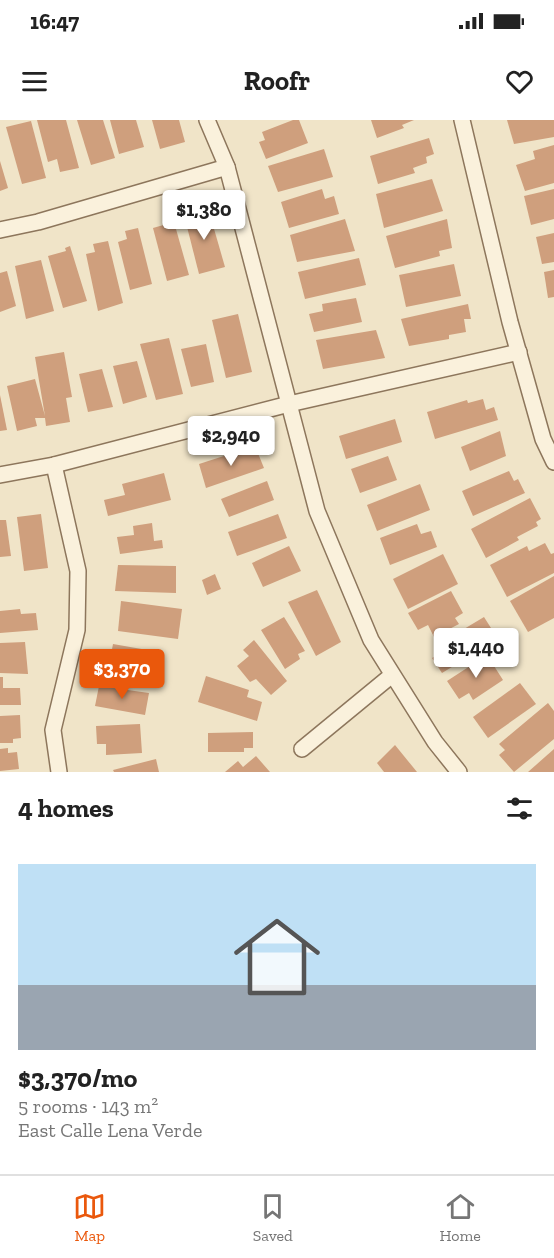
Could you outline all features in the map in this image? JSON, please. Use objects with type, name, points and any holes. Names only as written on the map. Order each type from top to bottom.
[{"type":"street","points":[[207,120],[227,167],[317,511],[371,640],[435,742],[459,772]]},
{"type":"street","points":[[462,120],[519,352],[543,439],[554,462]]},
{"type":"street","points":[[0,230],[38,222],[227,167]]},
{"type":"street","points":[[0,475],[54,465],[289,404],[519,352]]},
{"type":"street","points":[[54,465],[78,571],[77,630],[53,730],[59,772]]},
{"type":"street","points":[[302,749],[392,675]]},
{"type":"building","points":[[37,120],[66,120],[79,168],[60,172],[57,159],[48,162]]},
{"type":"building","points":[[77,120],[103,120],[115,158],[91,165]]},
{"type":"building","points":[[110,120],[136,120],[144,147],[119,154]]},
{"type":"building","points":[[152,120],[179,120],[185,142],[160,149]]},
{"type":"building","points":[[293,120],[299,120],[308,143],[266,159],[259,142],[265,140],[262,132]]},
{"type":"building","points":[[371,120],[414,120],[402,125],[404,128],[377,138]]},
{"type":"building","points":[[507,120],[554,120],[554,137],[514,144]]},
{"type":"building","points":[[31,121],[46,178],[22,184],[6,127]]},
{"type":"building","points":[[429,138],[434,154],[426,157],[427,163],[413,168],[415,173],[378,184],[370,156]]},
{"type":"building","points":[[554,145],[554,183],[525,191],[516,165],[535,159],[533,151]]},
{"type":"building","points":[[324,149],[333,177],[278,192],[268,166]]},
{"type":"building","points":[[0,161],[8,188],[0,191]]},
{"type":"building","points":[[432,179],[443,211],[384,228],[376,194]]},
{"type":"building","points":[[322,189],[325,199],[334,196],[339,214],[289,228],[281,202]]},
{"type":"building","points":[[554,189],[554,219],[531,225],[524,196]]},
{"type":"building","points":[[208,208],[225,267],[199,274],[184,215]]},
{"type":"building","points":[[345,219],[355,251],[297,262],[290,235]]},
{"type":"building","points":[[447,219],[452,248],[439,251],[440,256],[395,268],[386,236]]},
{"type":"building","points":[[174,222],[189,275],[167,281],[153,228]]},
{"type":"building","points":[[138,228],[152,284],[130,290],[118,242],[127,239],[125,231]]},
{"type":"building","points":[[554,233],[554,262],[542,264],[536,237]]},
{"type":"building","points":[[108,241],[123,303],[98,311],[86,254],[95,252],[93,244]]},
{"type":"building","points":[[70,246],[87,301],[63,308],[48,256],[66,251],[65,248]]},
{"type":"building","points":[[359,258],[366,285],[305,299],[298,272]]},
{"type":"building","points":[[41,260],[54,311],[26,319],[15,266]]},
{"type":"building","points":[[454,264],[461,296],[406,307],[399,275]]},
{"type":"building","points":[[554,270],[554,297],[548,298],[544,272]]},
{"type":"building","points":[[7,271],[16,306],[0,312],[0,273]]},
{"type":"building","points":[[356,298],[362,322],[314,332],[309,314],[323,311],[322,304]]},
{"type":"building","points":[[468,304],[471,319],[464,319],[466,332],[449,335],[449,339],[409,346],[401,319]]},
{"type":"building","points":[[238,314],[252,372],[226,378],[212,320]]},
{"type":"building","points":[[376,330],[385,358],[323,369],[316,340]]},
{"type":"building","points":[[169,338],[183,394],[156,400],[140,344]]},
{"type":"building","points":[[206,344],[214,382],[191,387],[181,349]]},
{"type":"building","points":[[64,352],[72,397],[66,398],[70,422],[46,426],[45,418],[35,418],[37,426],[17,431],[7,386],[35,379],[45,416],[35,357]]},
{"type":"building","points":[[137,361],[147,397],[123,404],[113,366]]},
{"type":"building","points":[[102,369],[113,407],[88,412],[79,374]]},
{"type":"building","points":[[0,395],[7,430],[0,431]]},
{"type":"building","points":[[483,399],[486,410],[494,407],[498,420],[435,439],[427,412],[467,400],[468,403]]},
{"type":"building","points":[[395,419],[402,442],[346,459],[339,436]]},
{"type":"building","points":[[500,431],[506,456],[470,471],[461,447]]},
{"type":"building","points":[[255,446],[264,468],[206,488],[199,464]]},
{"type":"building","points":[[388,456],[397,480],[360,493],[351,469]]},
{"type":"building","points":[[509,471],[514,481],[518,479],[525,493],[473,516],[462,491]]},
{"type":"building","points":[[164,473],[171,500],[108,516],[104,500],[125,495],[122,484]]},
{"type":"building","points":[[267,481],[274,500],[229,517],[221,499]]},
{"type":"building","points":[[420,484],[430,510],[377,531],[367,505]]},
{"type":"building","points":[[530,498],[541,519],[536,522],[538,526],[517,537],[519,540],[486,558],[471,529]]},
{"type":"building","points":[[41,514],[48,568],[24,571],[17,517]]},
{"type":"building","points":[[278,514],[287,538],[237,556],[228,532]]},
{"type":"building","points":[[0,520],[6,520],[11,556],[0,557]]},
{"type":"building","points":[[152,523],[154,541],[162,540],[163,548],[120,554],[117,537],[134,535],[133,526]]},
{"type":"building","points":[[417,524],[421,534],[431,531],[437,547],[390,565],[380,538]]},
{"type":"building","points":[[545,543],[551,554],[554,553],[554,573],[507,597],[490,565],[527,546],[529,551]]},
{"type":"building","points":[[289,546],[301,571],[263,587],[252,563]]},
{"type":"building","points":[[443,554],[458,584],[408,609],[393,579]]},
{"type":"building","points":[[118,565],[176,566],[176,593],[115,591]]},
{"type":"building","points":[[215,574],[221,589],[207,595],[202,580]]},
{"type":"building","points":[[554,576],[554,618],[528,632],[510,601]]},
{"type":"building","points":[[317,590],[341,642],[316,656],[288,602]]},
{"type":"building","points":[[451,591],[463,613],[455,618],[459,624],[434,637],[428,625],[418,630],[408,613]]},
{"type":"building","points":[[121,601],[182,609],[178,639],[118,631]]},
{"type":"building","points":[[20,609],[21,614],[36,613],[38,630],[0,633],[0,611]]},
{"type":"building","points":[[284,617],[305,651],[298,654],[300,659],[285,669],[261,630]]},
{"type":"building","points":[[484,617],[498,639],[442,673],[432,658],[449,648],[444,641]]},
{"type":"building","points":[[254,640],[287,681],[271,695],[256,679],[250,682],[237,666],[249,656],[243,650]]},
{"type":"building","points":[[25,642],[28,674],[0,673],[0,643]]},
{"type":"building","points":[[113,644],[153,651],[148,679],[108,671]]},
{"type":"building","points":[[487,655],[503,680],[473,700],[469,693],[459,699],[447,681]]},
{"type":"building","points":[[206,676],[249,690],[247,697],[262,702],[257,721],[198,702]]},
{"type":"building","points":[[0,677],[3,677],[3,688],[20,688],[21,705],[0,705]]},
{"type":"building","points":[[520,683],[536,704],[488,738],[473,717]]},
{"type":"building","points":[[99,686],[149,693],[145,715],[95,706]]},
{"type":"building","points":[[548,703],[554,711],[554,739],[514,772],[499,755],[505,750],[499,744]]},
{"type":"building","points":[[20,715],[21,738],[13,739],[13,743],[0,743],[0,716]]},
{"type":"building","points":[[140,724],[142,753],[106,755],[106,744],[97,744],[96,726]]},
{"type":"building","points":[[253,732],[253,748],[244,748],[244,752],[208,752],[208,733]]},
{"type":"building","points":[[395,745],[417,772],[384,772],[377,763]]},
{"type":"building","points":[[8,748],[8,753],[17,752],[19,769],[0,771],[0,749]]},
{"type":"building","points":[[554,749],[554,772],[528,772]]},
{"type":"building","points":[[256,756],[270,772],[225,772],[238,761],[243,767]]},
{"type":"building","points":[[156,759],[159,772],[114,772],[113,770]]}]
